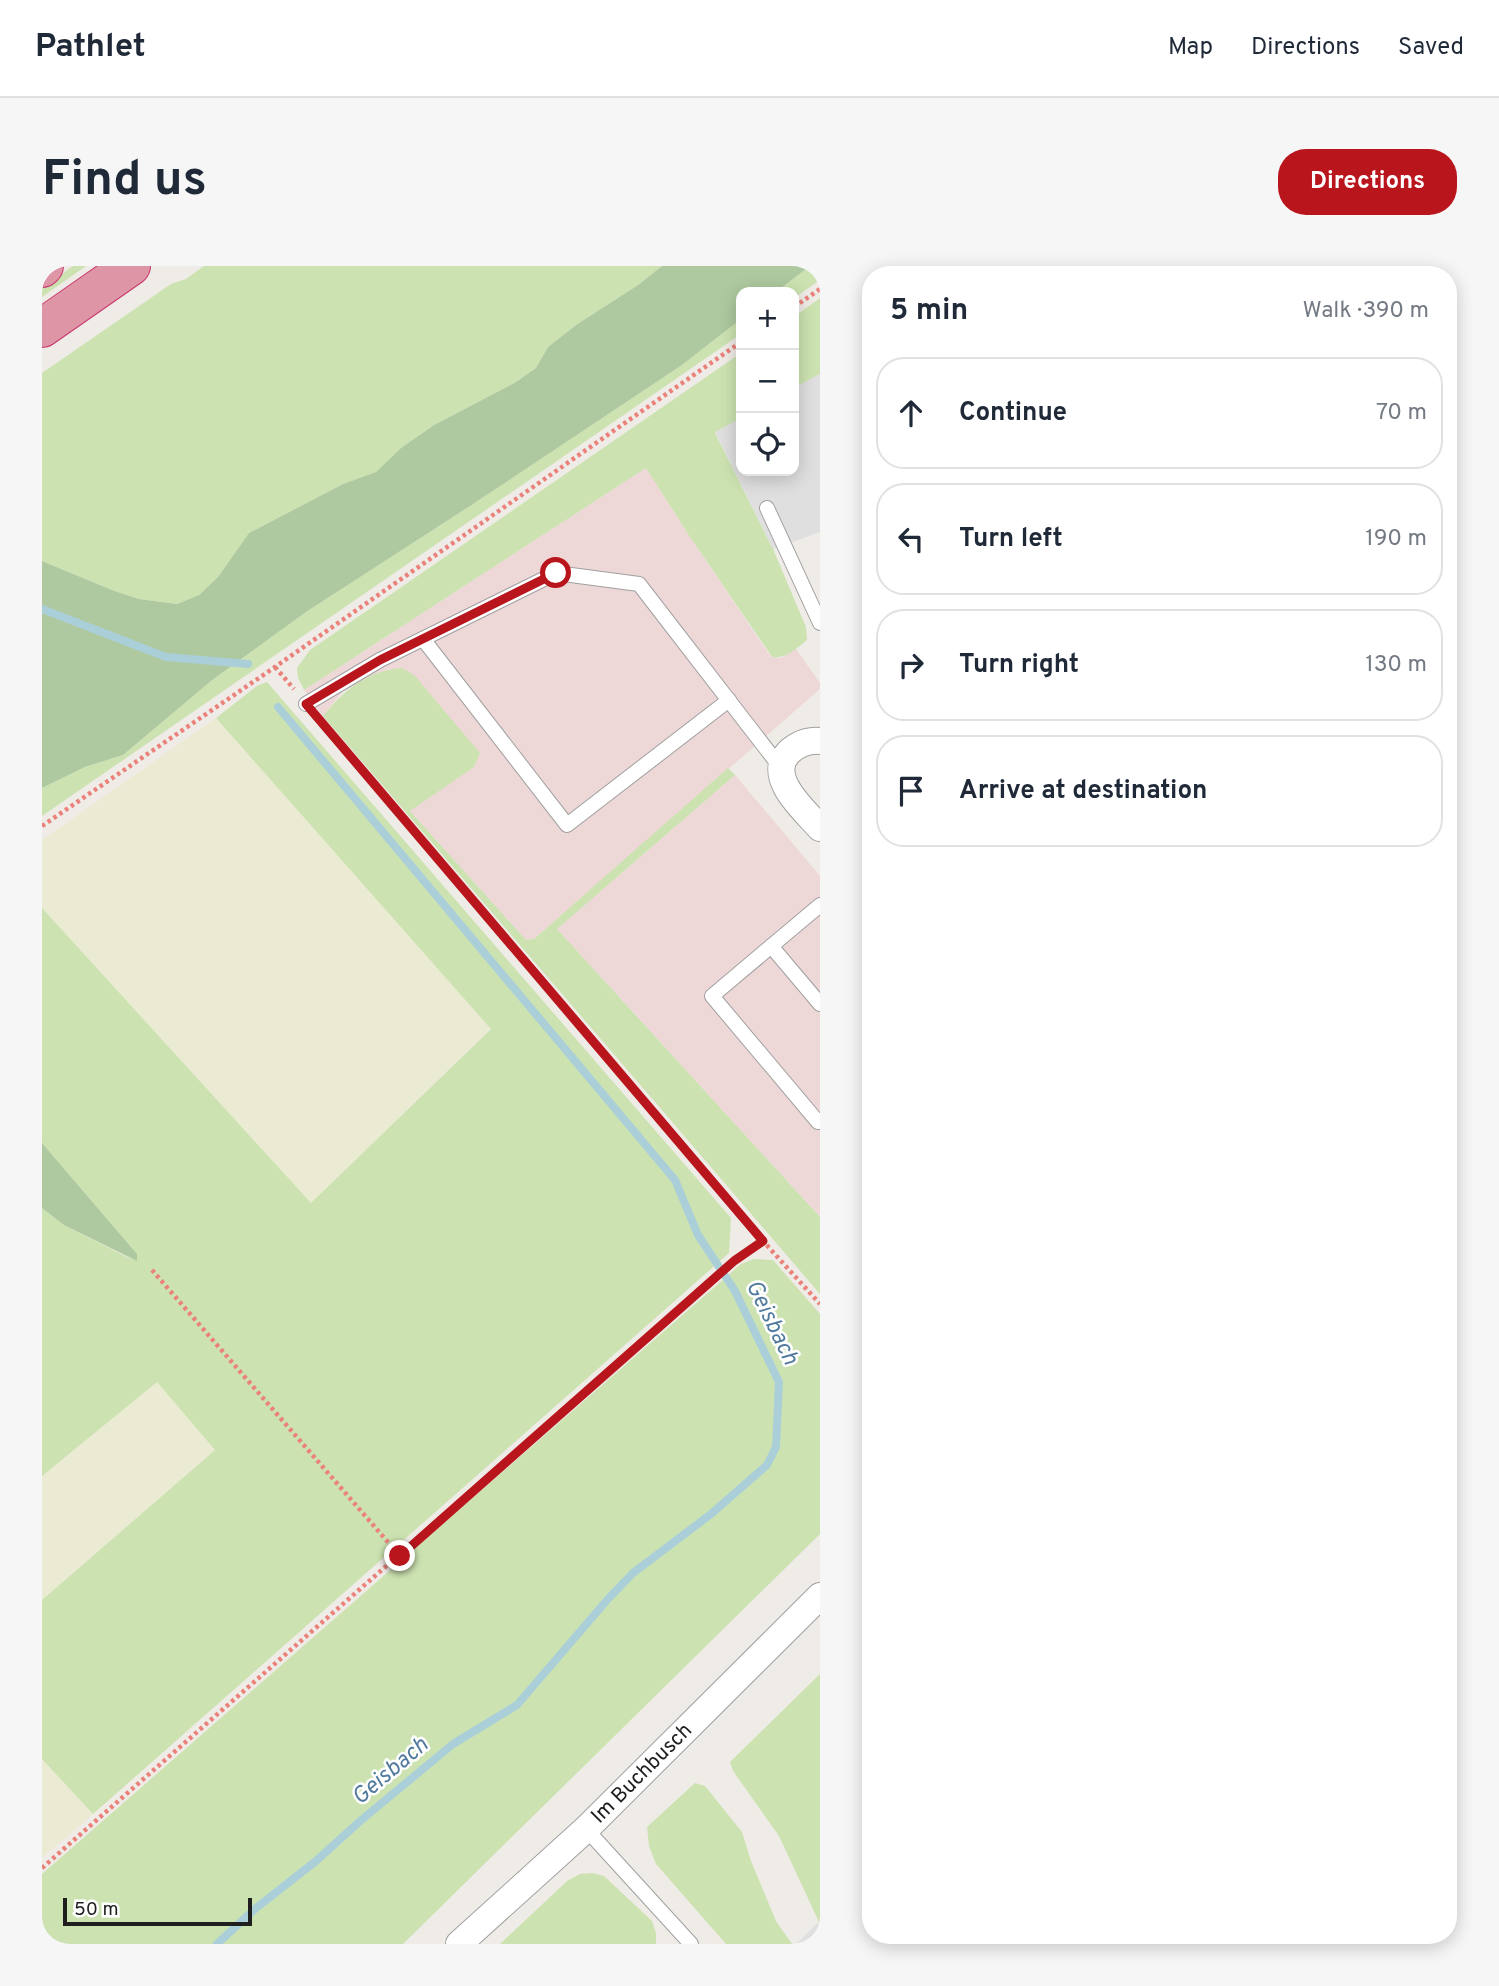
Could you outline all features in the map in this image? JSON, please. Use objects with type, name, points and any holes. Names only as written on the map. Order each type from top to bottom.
[{"type":"highway","points":[[42,328],[131,266]]},
{"type":"street","points":[[819,738],[795,747],[786,755],[781,768],[782,780],[820,828]]},
{"type":"street","name":"Im Buchbusch","points":[[459,1944],[586,1829],[820,1596]]},
{"type":"lane","points":[[767,508],[820,623]]},
{"type":"lane","points":[[306,704],[380,660],[556,573],[639,584],[781,768]]},
{"type":"lane","points":[[424,639],[567,825],[729,700]]},
{"type":"lane","points":[[820,905],[712,996],[818,1122],[820,1120]]},
{"type":"lane","points":[[771,946],[820,1004]]},
{"type":"lane","points":[[586,1829],[687,1943]]},
{"type":"path","points":[[799,304],[820,289]]},
{"type":"path","points":[[42,826],[736,345]]},
{"type":"path","points":[[275,667],[763,1241],[820,1304]]},
{"type":"path","points":[[42,1868],[712,1280],[763,1241]]},
{"type":"path","points":[[152,1270],[400,1556]]},
{"type":"shaded area","points":[[820,374],[820,532],[773,549],[737,476],[799,476],[799,385]]},
{"type":"shaded area","points":[[736,421],[736,474],[715,432]]},
{"type":"shaded area","points":[[646,468],[771,657],[781,658],[796,649],[820,683],[820,689],[534,939],[526,940],[410,811],[473,767],[389,669],[343,691],[323,716],[304,690]]},
{"type":"shaded area","points":[[735,775],[820,876],[820,1217],[557,929]]},
{"type":"shaded area","points":[[819,1922],[820,1944],[796,1944]]},
{"type":"green space","points":[[73,266],[86,266],[42,297],[42,288]]},
{"type":"green space","points":[[204,266],[662,266],[548,347],[536,368],[516,382],[434,425],[401,448],[376,472],[343,484],[249,533],[218,577],[199,595],[177,604],[139,599],[42,561],[42,373],[171,284],[186,279]]},
{"type":"green space","points":[[662,266],[810,266],[783,287],[736,287],[736,323],[682,365],[306,612],[211,681],[123,755],[85,767],[42,788],[42,561],[139,599],[177,604],[199,595],[218,577],[249,533],[343,484],[376,472],[401,448],[434,425],[516,382],[536,368],[548,347],[576,325]]},
{"type":"green space","points":[[810,266],[820,266],[820,280],[799,295],[799,287],[783,287]]},
{"type":"green space","points":[[820,298],[820,374],[799,385],[799,350],[799,313]]},
{"type":"green space","points":[[736,323],[736,337],[42,816],[42,788],[85,767],[123,755],[211,681],[306,612],[682,365]]},
{"type":"green space","points":[[736,356],[736,421],[715,433],[773,549],[806,627],[807,640],[799,647],[786,655],[772,657],[646,468],[304,690],[297,668],[310,650]]},
{"type":"green space","points":[[403,668],[415,676],[480,753],[474,767],[410,811],[526,940],[534,939],[728,768],[735,775],[557,929],[820,1217],[820,1294],[323,716],[348,690],[368,677]]},
{"type":"green space","points":[[267,682],[731,1218],[729,1253],[93,1814],[42,1759],[42,1600],[215,1450],[157,1382],[42,1476],[42,1208],[64,1225],[127,1257],[136,1260],[137,1254],[42,1143],[42,908],[311,1203],[491,1029],[216,718],[257,686]]},
{"type":"green space","points":[[216,718],[491,1028],[311,1204],[42,908],[42,840]]},
{"type":"green space","points":[[42,1143],[137,1254],[137,1261],[64,1225],[42,1208]]},
{"type":"green space","points":[[754,1259],[773,1260],[820,1314],[820,1534],[403,1944],[42,1944],[42,1874],[741,1264]]},
{"type":"green space","points":[[157,1381],[215,1450],[42,1600],[42,1470]]},
{"type":"green space","points":[[820,1674],[819,1922],[779,1836],[733,1771],[730,1762]]},
{"type":"green space","points":[[42,1759],[93,1814],[42,1858]]},
{"type":"green space","points":[[695,1783],[705,1786],[742,1832],[776,1921],[792,1944],[726,1944],[656,1864],[649,1846],[647,1827]]},
{"type":"green space","points":[[580,1874],[604,1876],[652,1921],[656,1944],[500,1944],[567,1881]]},
{"type":"waterway","points":[[42,609],[166,657],[248,664]]},
{"type":"waterway","name":"Geisbach","points":[[217,1944],[256,1908],[316,1861],[453,1744],[517,1705],[633,1573],[711,1514],[767,1465],[776,1447],[779,1382],[735,1291],[698,1235],[675,1180],[278,707]]},
{"type":"route","points":[[400,1556],[734,1261],[763,1241],[306,704],[380,660],[556,573]]}]
